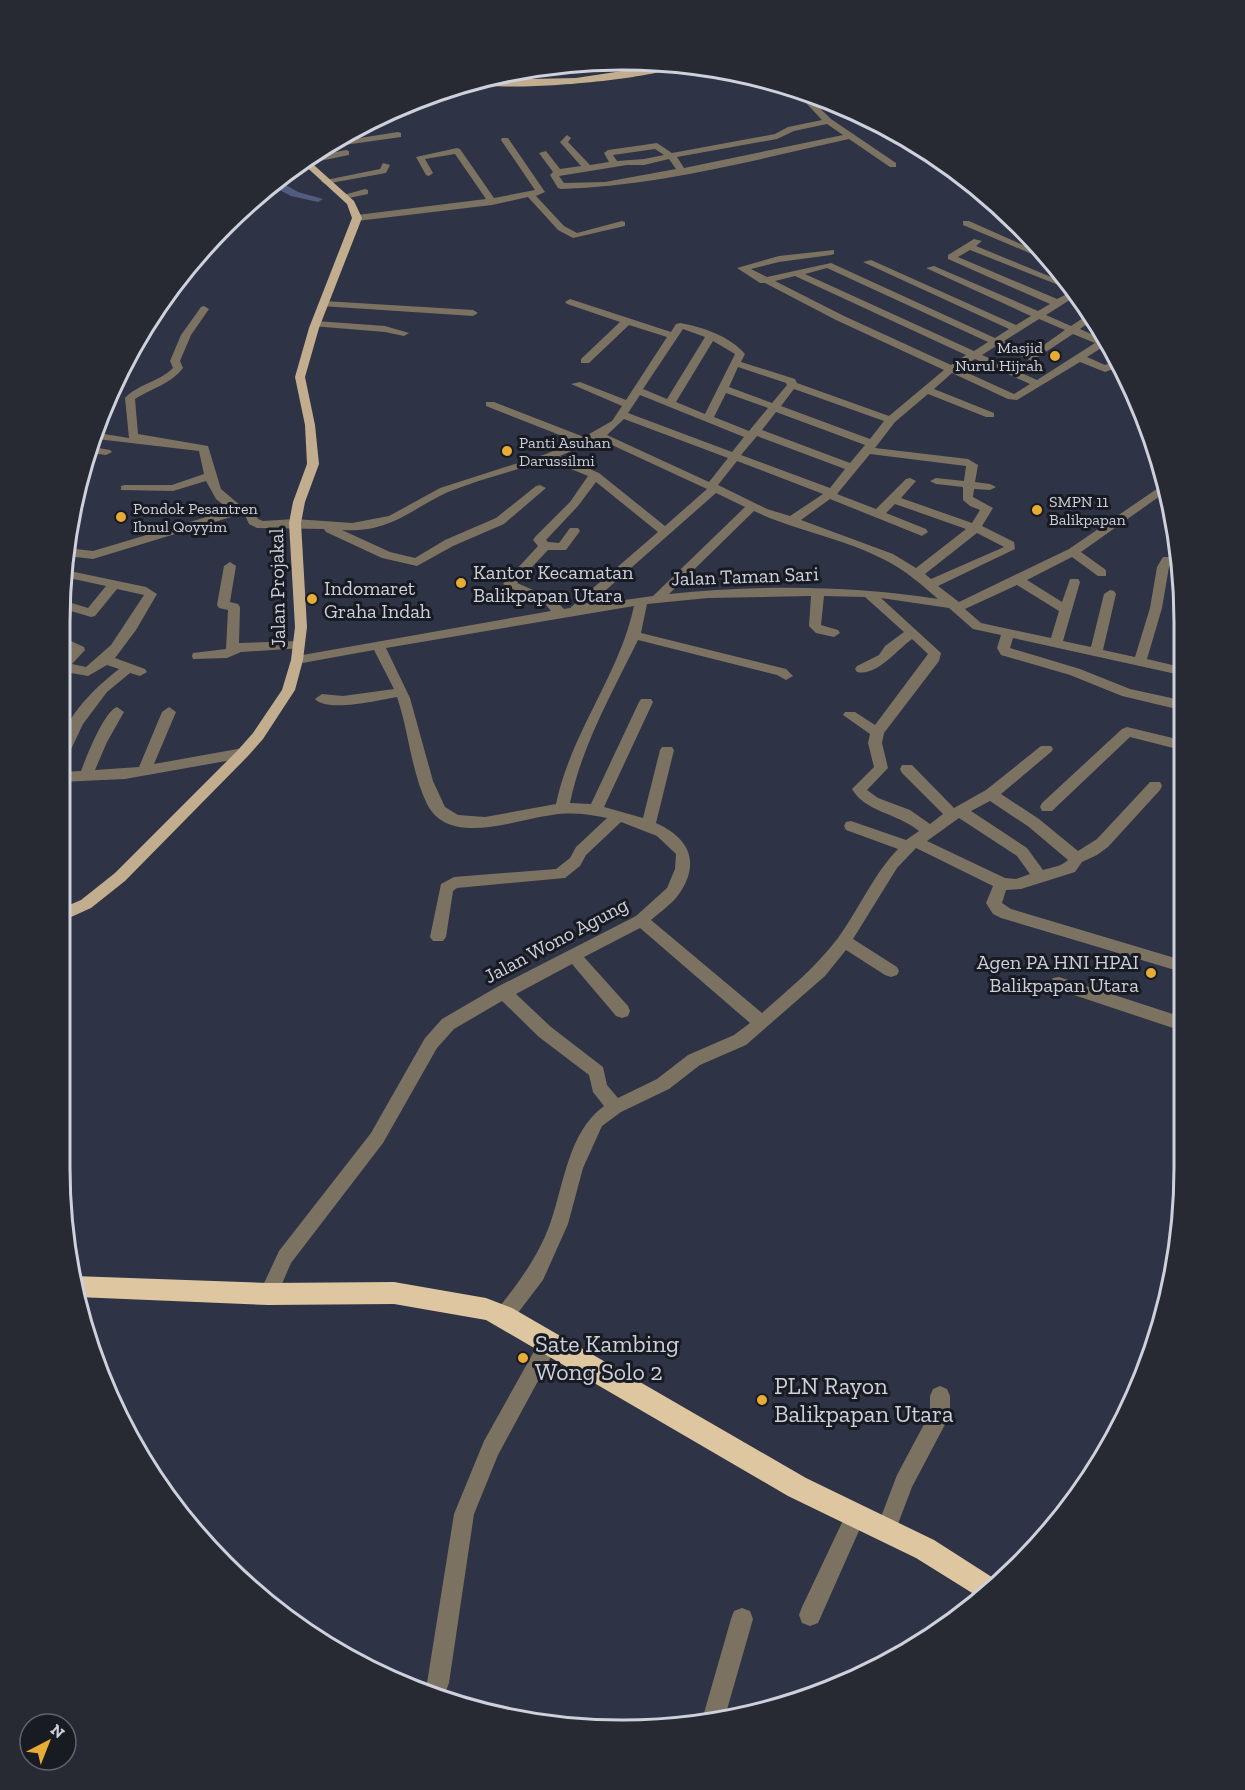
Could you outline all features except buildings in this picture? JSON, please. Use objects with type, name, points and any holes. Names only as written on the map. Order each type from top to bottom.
[{"type":"highway","points":[[84,1286],[268,1294],[394,1293],[486,1309],[504,1316],[797,1487],[925,1549],[983,1585]]},
{"type":"main road","points":[[505,83],[610,78],[643,71]]},
{"type":"main road","points":[[311,167],[344,196],[356,212],[357,218]]},
{"type":"main road","name":"Jalan Projakal","points":[[71,911],[86,904],[120,877],[243,753],[258,736],[288,690],[297,660],[301,627],[294,523],[313,464],[310,425],[300,377],[316,324],[357,218]]},
{"type":"street","points":[[519,84],[520,80]]},
{"type":"street","points":[[811,104],[828,121],[892,165]]},
{"type":"street","points":[[561,186],[554,175],[558,172],[644,162],[777,136],[791,129],[828,121]]},
{"type":"street","points":[[348,143],[398,135]]},
{"type":"street","points":[[357,218],[413,214],[492,202],[561,186],[605,185],[719,165],[850,136]]},
{"type":"street","points":[[567,138],[564,142],[588,168]]},
{"type":"street","points":[[505,140],[541,192]]},
{"type":"street","points":[[615,164],[608,153],[657,146],[679,164],[681,171]]},
{"type":"street","points":[[328,156],[366,150]]},
{"type":"street","points":[[429,173],[420,157],[458,151],[492,202]]},
{"type":"street","points":[[543,153],[558,172]]},
{"type":"street","points":[[325,181],[383,171],[386,165]]},
{"type":"street","points":[[344,196],[364,192]]},
{"type":"street","points":[[530,194],[561,228],[576,236],[622,224]]},
{"type":"street","points":[[966,223],[1033,253]]},
{"type":"street","points":[[1005,242],[977,243],[951,256],[1057,303]]},
{"type":"street","points":[[977,243],[1057,283]]},
{"type":"street","points":[[831,252],[813,253],[742,268],[840,318],[1012,397],[1037,384],[1045,363],[1071,330],[1084,321]]},
{"type":"street","points":[[813,253],[828,265],[1045,363],[1079,358],[1100,345]]},
{"type":"street","points":[[868,262],[1017,329]]},
{"type":"street","points":[[763,280],[828,265]]},
{"type":"street","points":[[930,268],[1038,317],[1097,340]]},
{"type":"street","points":[[796,273],[1037,384]]},
{"type":"street","points":[[840,318],[888,292]]},
{"type":"street","points":[[791,521],[830,494],[891,420],[950,370],[1068,297]]},
{"type":"street","points":[[570,302],[674,336]]},
{"type":"street","points":[[324,304],[473,313]]},
{"type":"street","points":[[204,309],[179,350],[175,361],[178,368],[176,372],[140,389],[130,398],[135,437],[204,448],[210,483],[217,494],[239,510]]},
{"type":"street","points":[[585,362],[627,321]]},
{"type":"street","points":[[316,324],[385,329],[404,333]]},
{"type":"street","points":[[75,554],[104,552],[248,508],[253,521],[261,525],[294,523],[352,527],[393,519],[444,490],[550,456],[612,427],[626,410],[680,326],[683,325],[711,336],[738,350],[740,354],[708,418]]},
{"type":"street","points":[[671,402],[711,336]]},
{"type":"street","points":[[1079,358],[1105,369],[1112,366]]},
{"type":"street","points":[[735,363],[791,381],[792,385],[891,420]]},
{"type":"street","points":[[576,384],[626,410],[735,458],[922,532]]},
{"type":"street","points":[[545,546],[509,584],[550,602],[567,613],[713,487],[792,385]]},
{"type":"street","points":[[723,388],[870,447],[968,462],[972,467],[968,501],[987,508],[975,528],[917,574]]},
{"type":"street","points":[[638,390],[708,418],[852,468]]},
{"type":"street","points":[[926,390],[990,415]]},
{"type":"street","points":[[490,404],[584,441]]},
{"type":"street","points":[[598,435],[752,507],[846,539],[889,557],[917,574],[977,626],[1174,668]]},
{"type":"street","points":[[103,437],[168,444]]},
{"type":"street","points":[[98,451],[106,452]]},
{"type":"street","points":[[550,456],[595,475],[664,531]]},
{"type":"street","points":[[574,531],[562,547],[545,546],[539,540],[574,504],[595,475]]},
{"type":"street","points":[[125,488],[173,488],[209,476]]},
{"type":"street","points":[[878,514],[910,481]]},
{"type":"street","points":[[936,481],[990,487]]},
{"type":"street","points":[[325,526],[386,555],[417,562],[449,543],[500,521],[540,488]]},
{"type":"street","name":"Jalan Taman Sari","points":[[297,660],[641,601],[708,594],[818,592],[869,594],[955,606],[969,603],[1073,552],[1159,492]]},
{"type":"street","points":[[893,499],[1008,542],[1009,549],[929,585]]},
{"type":"street","points":[[657,599],[752,507]]},
{"type":"street","points":[[1073,552],[1102,573]]},
{"type":"street","points":[[74,564],[80,555]]},
{"type":"street","points":[[1140,661],[1156,608],[1163,567],[1167,560],[1171,560]]},
{"type":"street","points":[[230,566],[223,605],[234,608],[231,646],[236,650]]},
{"type":"street","points":[[71,669],[88,672],[105,659],[123,638],[151,594],[146,591],[73,578]]},
{"type":"street","points":[[1018,580],[1065,609]]},
{"type":"street","points":[[1056,642],[1074,582]]},
{"type":"street","points":[[71,607],[91,613],[113,586]]},
{"type":"street","points":[[818,592],[815,626],[820,630],[834,633]]},
{"type":"street","points":[[869,594],[933,650],[934,658],[877,732],[875,743],[881,768],[859,789],[860,793],[882,806],[903,813],[929,831]]},
{"type":"street","points":[[1096,652],[1110,594]]},
{"type":"street","points":[[562,807],[568,779],[580,746],[634,635],[641,601]]},
{"type":"street","points":[[862,669],[884,658],[890,649],[912,633]]},
{"type":"street","points":[[1008,633],[1003,648],[1006,652],[1075,672],[1126,693],[1174,704]]},
{"type":"street","points":[[634,635],[781,672],[786,676]]},
{"type":"street","points":[[71,645],[79,651],[71,658]]},
{"type":"street","points":[[198,656],[227,654],[236,650],[298,645]]},
{"type":"street","name":"Jalan Wono Agung","points":[[268,1294],[285,1257],[378,1138],[439,1032],[462,1015],[503,992],[641,920],[673,891],[682,868],[682,853],[668,836],[648,825],[597,809],[562,807],[507,820],[472,823],[454,818],[439,810],[430,796],[411,717],[391,665],[378,646]]},
{"type":"street","points":[[71,735],[77,722],[102,689],[134,670],[105,659]]},
{"type":"street","points":[[322,699],[343,701],[400,692]]},
{"type":"street","points":[[597,809],[646,702]]},
{"type":"street","points":[[85,777],[100,742],[117,712]]},
{"type":"street","points":[[144,770],[169,712]]},
{"type":"street","points":[[850,715],[877,732]]},
{"type":"street","points":[[1047,807],[1127,732],[1174,743]]},
{"type":"street","points":[[504,1316],[537,1274],[559,1224],[574,1168],[596,1121],[615,1107],[663,1084],[694,1060],[740,1040],[762,1023],[819,972],[843,941],[892,864],[912,844],[956,813],[991,794],[1046,749]]},
{"type":"street","points":[[648,825],[667,750]]},
{"type":"street","points":[[71,777],[144,770],[243,753]]},
{"type":"street","points":[[907,769],[956,813],[1022,852],[1039,876]]},
{"type":"street","points":[[1076,858],[1091,854],[1105,843],[1121,820],[1155,786]]},
{"type":"street","points":[[991,794],[1034,823],[1076,858]]},
{"type":"street","points":[[438,937],[446,888],[454,883],[560,874],[575,862],[581,851],[619,815]]},
{"type":"street","points":[[851,826],[912,844],[1001,884],[1014,885],[1039,876],[1067,870],[1074,865],[1076,858]]},
{"type":"street","points":[[1001,884],[994,903],[998,910],[1006,914],[1174,964]]},
{"type":"street","points":[[641,920],[762,1023]]},
{"type":"street","points":[[843,941],[891,971]]},
{"type":"street","points":[[573,955],[622,1011]]},
{"type":"street","points":[[1059,982],[1174,1021]]},
{"type":"street","points":[[503,992],[545,1032],[597,1072],[599,1087],[615,1107]]},
{"type":"street","points":[[438,1683],[467,1506],[495,1440],[549,1344]]},
{"type":"street","points":[[886,1530],[904,1482],[940,1415],[940,1396]]},
{"type":"street","points":[[810,1616],[855,1517]]},
{"type":"street","points":[[715,1711],[742,1619]]},
{"type":"waterway","points":[[283,187],[295,194],[318,199]]},
{"type":"place","name":"Masjid Nurul Hijrah","points":[[1055,356]]},
{"type":"place","name":"Panti Asuhan Darussilmi","points":[[507,451]]},
{"type":"place","name":"SMPN 11 Balikpapan","points":[[1037,510]]},
{"type":"place","name":"Pondok Pesantren Ibnul Qoyyim","points":[[121,517]]},
{"type":"place","name":"Kantor Kecamatan Balikpapan Utara","points":[[461,583]]},
{"type":"place","name":"Indomaret Graha Indah","points":[[312,599]]},
{"type":"place","name":"Agen PA HNI HPAI Balikpapan Utara","points":[[1151,973]]},
{"type":"place","name":"Sate Kambing Wong Solo 2","points":[[523,1358]]},
{"type":"place","name":"PLN Rayon Balikpapan Utara","points":[[762,1400]]}]
